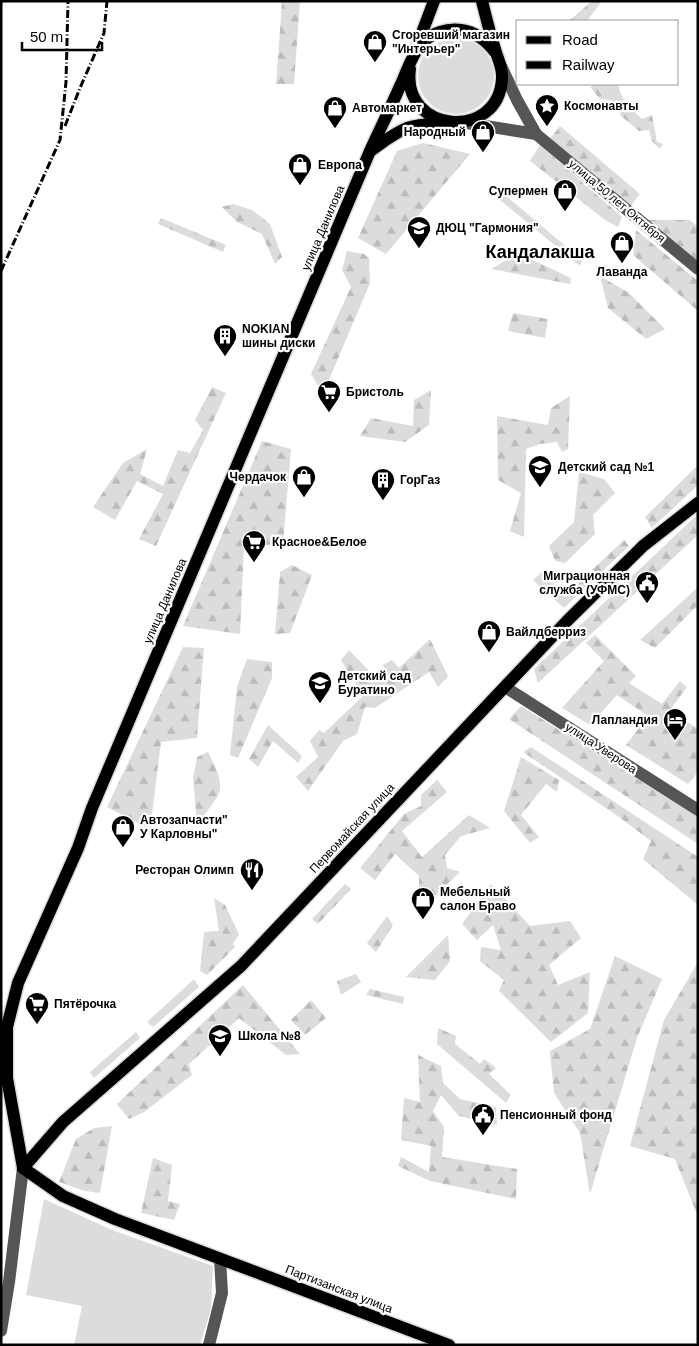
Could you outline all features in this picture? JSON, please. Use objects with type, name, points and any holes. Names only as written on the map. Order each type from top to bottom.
[{"type":"main road","points":[[434,1],[412,58],[409,81],[414,98],[426,112],[442,121],[456,122]]},
{"type":"main road","points":[[370,151],[407,128],[472,119],[484,113],[493,103],[500,92],[501,66],[495,52],[482,1]]},
{"type":"main road","points":[[412,58],[423,42],[430,36],[438,32],[457,29],[466,30],[483,38],[495,52]]},
{"type":"main road","name":"улица Данилова","points":[[23,1168],[7,1078],[8,1027],[18,983],[78,848],[92,808],[370,151],[412,58]]},
{"type":"main road","name":"Первомайская улица","points":[[23,1168],[63,1122],[241,966],[567,621],[643,546],[698,503]]},
{"type":"main road","name":"Партизанская улица","points":[[23,1168],[63,1196],[116,1219],[449,1345]]},
{"type":"street","points":[[501,66],[536,134]]},
{"type":"street","points":[[456,122],[536,134]]},
{"type":"street","name":"улица 50 лет Октября","points":[[536,134],[698,269]]},
{"type":"street","name":"улица Уверова","points":[[505,687],[698,810]]},
{"type":"street","points":[[1,1331],[23,1168]]},
{"type":"street","points":[[209,1345],[222,1294],[220,1259]]},
{"type":"green space","points":[[282,1],[300,1],[294,84],[276,84]]},
{"type":"green space","points":[[592,1],[602,1],[588,20],[570,20]]},
{"type":"green space","points":[[456,38],[470,41],[483,49],[491,62],[494,76],[491,90],[483,103],[470,111],[456,114],[442,111],[429,103],[421,90],[418,76],[421,62],[429,49],[442,41]]},
{"type":"green space","points":[[593,85],[619,85],[621,95],[634,112],[642,119],[652,115],[657,142],[663,144],[660,149],[652,141],[649,130],[639,131],[620,115],[620,110],[609,100],[600,99],[590,87]]},
{"type":"green space","points":[[560,126],[640,194],[629,208],[548,141]]},
{"type":"green space","points":[[423,143],[470,154],[386,254],[358,238],[397,151]]},
{"type":"green space","points":[[540,145],[622,217],[618,227],[605,220],[530,161]]},
{"type":"green space","points":[[505,195],[582,260],[580,266],[500,200]]},
{"type":"green space","points":[[233,204],[252,210],[270,224],[282,257],[275,264],[262,234],[237,222],[222,207]]},
{"type":"green space","points":[[161,218],[226,245],[223,252],[158,224]]},
{"type":"green space","points":[[648,220],[690,220],[698,227],[698,262]]},
{"type":"green space","points":[[636,230],[698,281],[698,311],[633,255]]},
{"type":"green space","points":[[347,251],[364,254],[369,258],[370,283],[323,394],[311,374],[351,287],[342,270]]},
{"type":"green space","points":[[518,253],[571,278],[570,284],[491,269]]},
{"type":"green space","points":[[600,276],[629,293],[665,329],[646,339],[608,308]]},
{"type":"green space","points":[[513,313],[548,319],[545,338],[508,331]]},
{"type":"green space","points":[[212,387],[226,393],[156,546],[139,539],[163,494],[137,481],[115,520],[93,507],[123,463],[147,449],[140,474],[163,486],[178,450],[190,453],[203,430],[195,420]]},
{"type":"green space","points":[[431,390],[429,425],[405,442],[360,436],[371,418],[413,426],[414,400]]},
{"type":"green space","points":[[570,396],[568,449],[562,452],[557,442],[540,444],[526,449],[524,537],[510,531],[521,493],[498,480],[497,416],[548,425],[551,408]]},
{"type":"green space","points":[[262,441],[291,449],[283,544],[244,546],[240,634],[183,626]]},
{"type":"green space","points":[[698,465],[698,485],[652,528],[645,517]]},
{"type":"green space","points":[[579,472],[604,479],[615,493],[593,515],[595,534],[565,563],[555,561],[549,546],[574,522]]},
{"type":"green space","points":[[698,514],[698,535],[538,683],[534,669]]},
{"type":"green space","points":[[624,540],[629,546],[564,608],[533,580],[542,572],[564,596]]},
{"type":"green space","points":[[292,565],[312,575],[290,633],[275,634],[280,572]]},
{"type":"green space","points":[[698,587],[698,605],[655,648],[640,640]]},
{"type":"green space","points":[[595,635],[636,676],[629,683],[662,704],[680,681],[687,687],[670,710],[698,729],[698,772],[688,784],[626,745],[648,716],[617,695],[590,725],[562,708],[604,661],[586,643]]},
{"type":"green space","points":[[430,639],[448,676],[438,687],[429,672],[375,708],[365,707],[357,734],[343,741],[308,791],[296,777],[318,757],[310,741],[319,730],[324,733],[363,696],[341,660],[349,650],[375,677],[387,675],[383,665],[392,660],[399,668]]},
{"type":"green space","points":[[183,647],[204,648],[197,738],[161,742],[150,829],[107,807]]},
{"type":"green space","points":[[247,659],[272,662],[272,678],[238,758],[230,755],[237,687]]},
{"type":"green space","points":[[521,706],[698,817],[698,844],[509,719]]},
{"type":"green space","points":[[268,725],[302,756],[298,763],[273,741],[258,767],[249,759]]},
{"type":"green space","points":[[531,747],[698,857],[698,905],[643,859],[651,841],[523,752]]},
{"type":"green space","points":[[208,752],[217,772],[220,788],[215,800],[197,825],[193,778],[197,757]]},
{"type":"green space","points":[[521,757],[559,780],[557,792],[546,784],[521,815],[539,837],[530,843],[504,811]]},
{"type":"green space","points":[[437,780],[447,792],[402,831],[422,857],[469,815],[490,828],[461,836],[445,855],[447,868],[460,872],[436,895],[419,893],[419,876],[395,854],[375,880],[360,868],[404,814],[421,806],[421,795]]},
{"type":"green space","points":[[345,884],[351,889],[318,924],[312,919]]},
{"type":"green space","points":[[491,884],[530,926],[570,921],[581,938],[549,965],[558,985],[590,972],[588,1013],[551,1042],[499,991],[504,980],[480,961],[481,947],[501,950],[493,925],[477,940],[462,924]]},
{"type":"green space","points":[[214,898],[225,905],[239,934],[233,944],[235,947],[207,975],[200,971],[204,932],[219,931]]},
{"type":"green space","points":[[387,916],[393,925],[376,952],[367,943]]},
{"type":"green space","points":[[448,935],[450,961],[435,980],[406,977]]},
{"type":"green space","points":[[615,956],[662,979],[637,1038],[590,1194],[580,1133],[554,1093],[550,1051],[590,1029]]},
{"type":"green space","points":[[698,962],[698,1217],[675,1159],[630,1146],[664,1020]]},
{"type":"green space","points":[[356,974],[361,982],[341,995],[337,981]]},
{"type":"green space","points":[[194,979],[199,987],[153,1027],[147,1022]]},
{"type":"green space","points":[[243,985],[300,1054],[286,1055],[239,1018],[189,1064],[192,1075],[144,1112],[129,1119],[117,1104]]},
{"type":"green space","points":[[370,989],[404,997],[403,1004],[366,995]]},
{"type":"green space","points":[[311,1000],[326,1018],[305,1035],[291,1020]]},
{"type":"green space","points":[[438,1028],[456,1036],[455,1044],[480,1064],[484,1059],[496,1068],[489,1074],[511,1095],[506,1103],[437,1044]]},
{"type":"green space","points":[[136,1032],[140,1038],[94,1078],[90,1072]]},
{"type":"green space","points":[[418,1055],[441,1066],[443,1083],[460,1099],[496,1107],[497,1125],[459,1116],[441,1095],[433,1111],[444,1127],[442,1157],[517,1169],[516,1199],[430,1181],[398,1166],[401,1157],[429,1172],[431,1146],[401,1140],[404,1098],[420,1102]]},
{"type":"green space","points":[[112,1126],[100,1193],[85,1191],[59,1182],[76,1139],[94,1128]]},
{"type":"green space","points":[[153,1158],[172,1165],[168,1201],[180,1204],[174,1220],[141,1213]]},
{"type":"green space","points":[[44,1199],[112,1230],[213,1266],[211,1309],[200,1345],[74,1345],[82,1306],[26,1295]]},
{"type":"railway","points":[[1,271],[60,140],[66,82],[68,1]]},
{"type":"railway","points":[[65,126],[104,33],[107,1]]},
{"type":"place","name":"Сгоревший магазин \"Интерьер\"","points":[[375,63]]},
{"type":"place","name":"Космонавты","points":[[547,127]]},
{"type":"place","name":"Автомаркет","points":[[335,129]]},
{"type":"place","name":"Народный","points":[[483,153]]},
{"type":"place","name":"Европа","points":[[300,186]]},
{"type":"place","name":"Супермен","points":[[565,212]]},
{"type":"place","name":"ДЮЦ \"Гармония\"","points":[[419,249]]},
{"type":"place","name":"Лаванда","points":[[622,264]]},
{"type":"place","name":"NOKIAN шины диски","points":[[225,357]]},
{"type":"place","name":"Бристоль","points":[[329,413]]},
{"type":"place","name":"Детский сад №1","points":[[540,488]]},
{"type":"place","name":"Чердачок","points":[[304,498]]},
{"type":"place","name":"ГорГаз","points":[[383,501]]},
{"type":"place","name":"Красное&Белое","points":[[254,563]]},
{"type":"place","name":"Миграционная служба (УФМС)","points":[[647,604]]},
{"type":"place","name":"Вайлдберриз","points":[[489,653]]},
{"type":"place","name":"Детский сад Буратино","points":[[320,704]]},
{"type":"place","name":"Лапландия","points":[[675,741]]},
{"type":"place","name":"Автозапчасти\" У Карловны\"","points":[[123,848]]},
{"type":"place","name":"Ресторан Олимп","points":[[252,891]]},
{"type":"place","name":"Мебельный салон Браво","points":[[423,920]]},
{"type":"place","name":"Пятёрочка","points":[[37,1025]]},
{"type":"place","name":"Школа №8","points":[[220,1057]]},
{"type":"place","name":"Пенсионный фонд","points":[[483,1136]]},
{"type":"district","name":"Кандалакша","points":[[540,252]]}]
